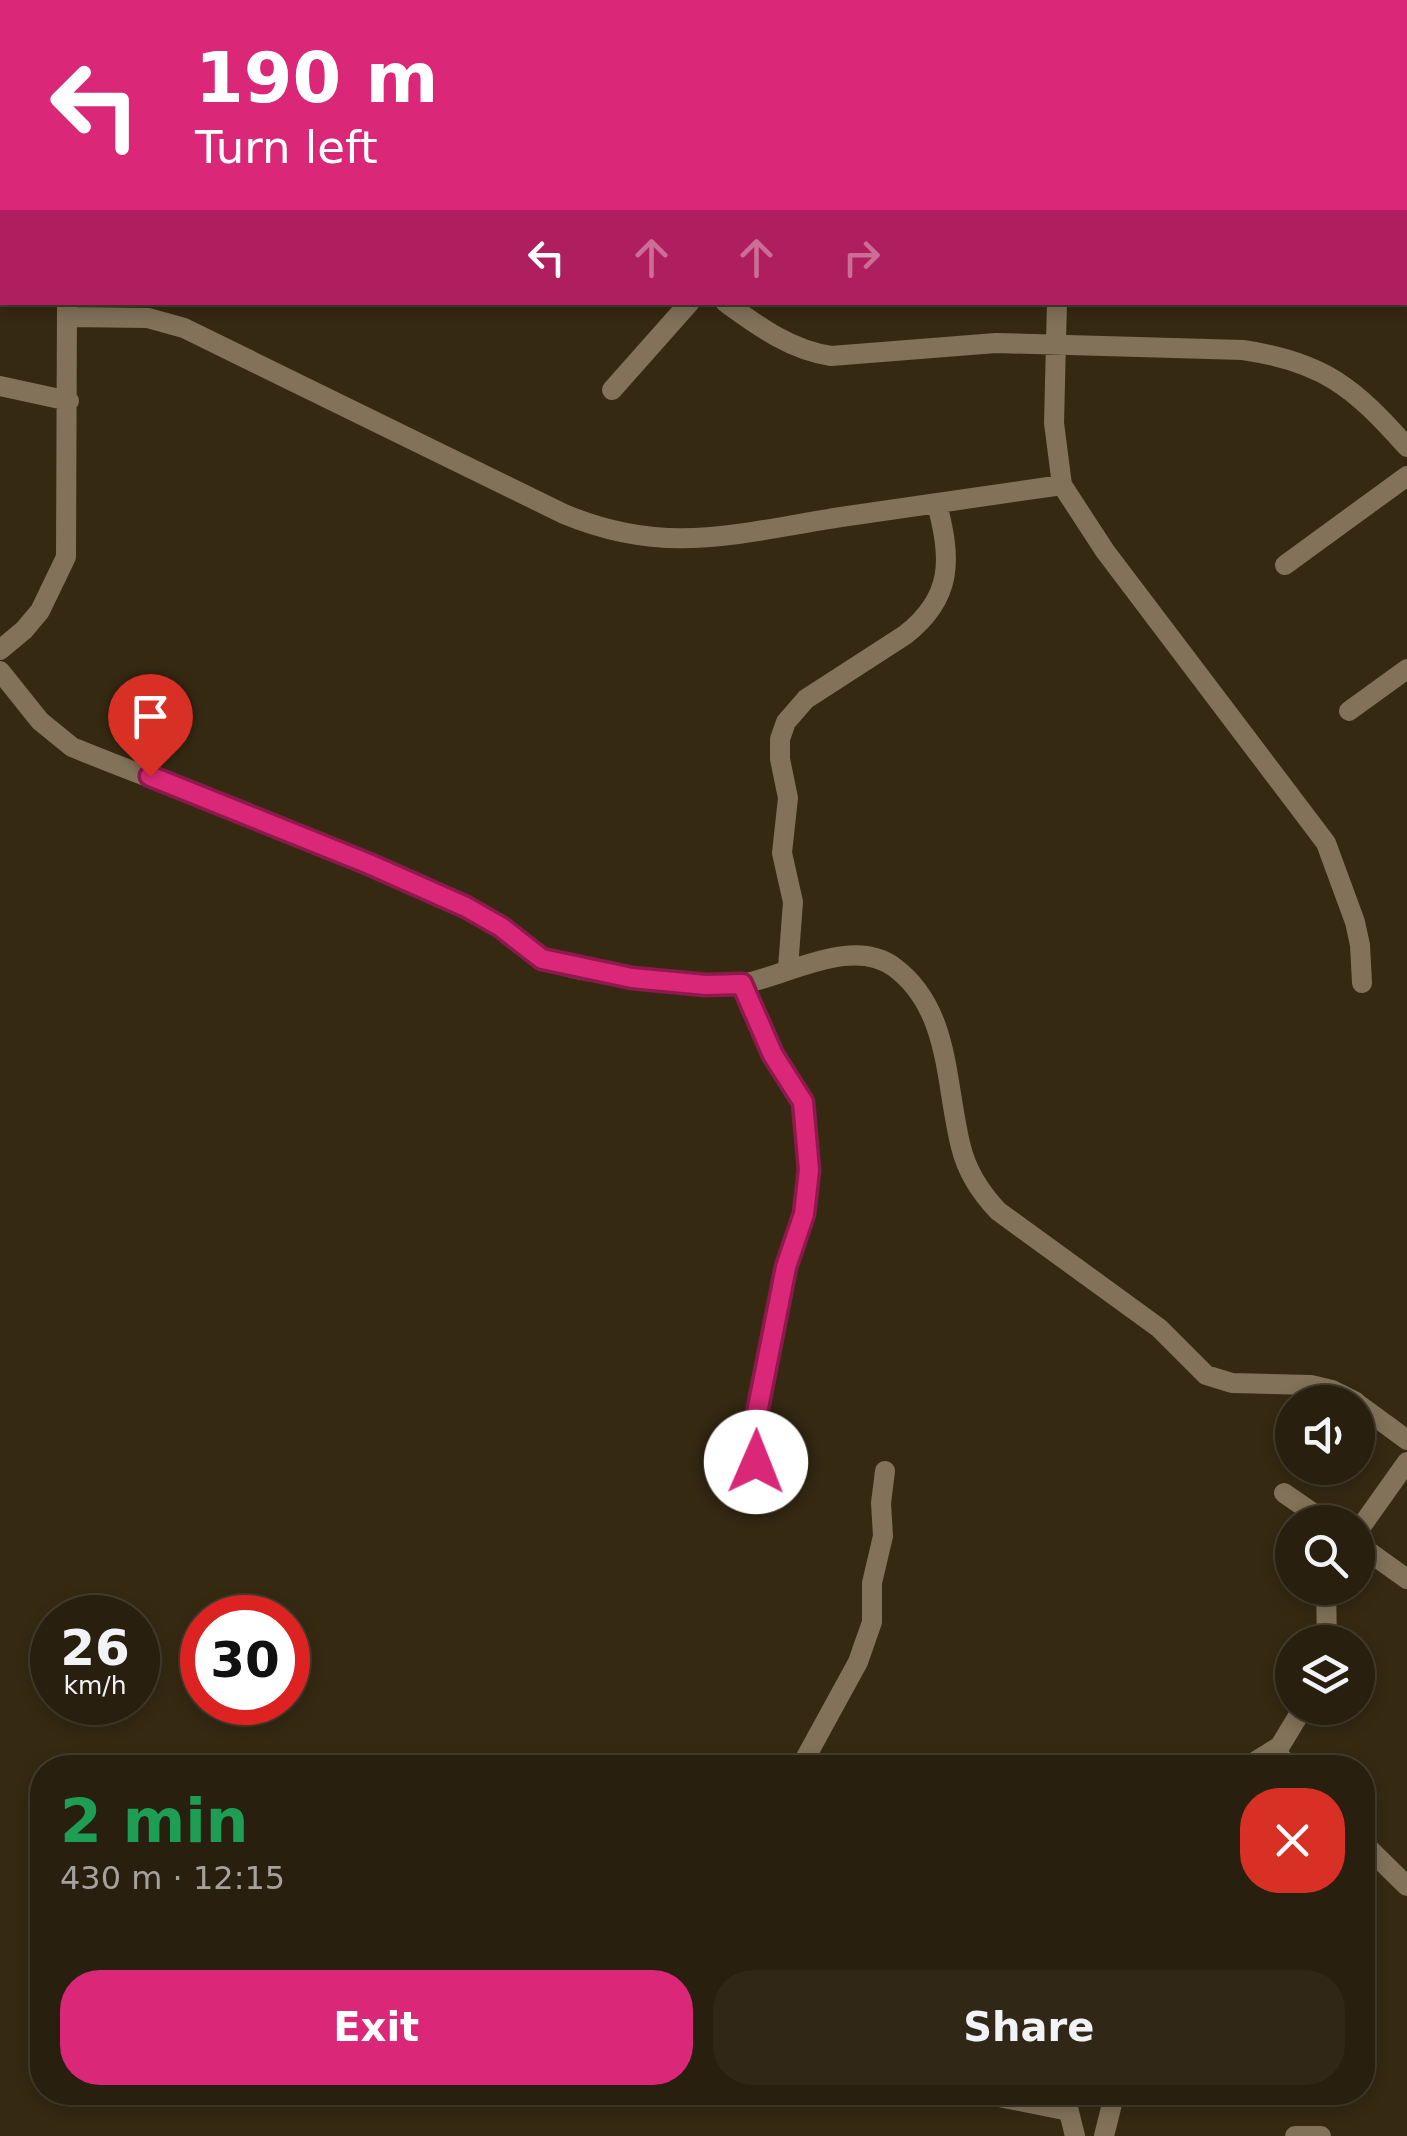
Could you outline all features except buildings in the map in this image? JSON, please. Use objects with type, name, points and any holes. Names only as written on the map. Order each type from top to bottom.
[{"type":"street","points":[[612,390],[687,305]]},
{"type":"street","points":[[729,305],[781,340],[815,354],[832,356],[954,344],[1055,344],[1243,350],[1292,359],[1326,373],[1350,390],[1407,446]]},
{"type":"street","points":[[1057,305],[1054,423],[1062,485],[1105,551],[1326,842],[1354,922],[1362,983]]},
{"type":"street","points":[[0,650],[40,611],[66,556],[67,310],[148,318],[184,328],[564,514],[624,534],[685,540],[735,537],[1062,485]]},
{"type":"street","points":[[0,386],[69,401]]},
{"type":"street","points":[[1285,564],[1407,476]]},
{"type":"street","points":[[788,968],[793,902],[782,853],[788,798],[780,739],[786,722],[806,698],[906,635],[920,624],[935,602],[948,563],[937,504]]},
{"type":"street","points":[[1349,711],[1407,669]]},
{"type":"street","points":[[0,671],[40,722],[72,746],[369,864],[466,907],[501,927],[542,959],[632,978],[706,985],[742,984],[770,978],[788,968],[850,956],[880,959],[904,975],[926,1004],[936,1027],[945,1052],[960,1145],[981,1194],[1013,1225],[1160,1328],[1206,1375],[1232,1382],[1312,1385]]},
{"type":"street","points":[[742,984],[773,1055],[803,1102],[809,1170],[804,1214],[786,1267],[754,1428],[754,1447],[763,1480]]},
{"type":"street","points":[[1375,1416],[1407,1440]]},
{"type":"street","points":[[1375,1507],[1407,1462]]},
{"type":"street","points":[[807,1755],[858,1662],[872,1622],[872,1583],[884,1536],[881,1503],[885,1471]]},
{"type":"street","points":[[1284,1492],[1302,1505]]},
{"type":"street","points":[[1375,1556],[1407,1579]]},
{"type":"street","points":[[1267,1755],[1294,1725]]},
{"type":"street","points":[[1274,1751],[1278,1755]]},
{"type":"street","points":[[1375,1855],[1407,1886]]},
{"type":"street","points":[[1068,2105],[1075,2136]]},
{"type":"street","points":[[1104,2136],[1111,2105]]},
{"type":"street","points":[[1295,2136],[1321,2136]]},
{"type":"route","points":[[150,776],[466,907],[501,927],[542,959],[632,978],[742,984],[780,1069],[803,1102],[809,1170],[804,1214],[786,1267],[754,1428],[756,1462]]}]
